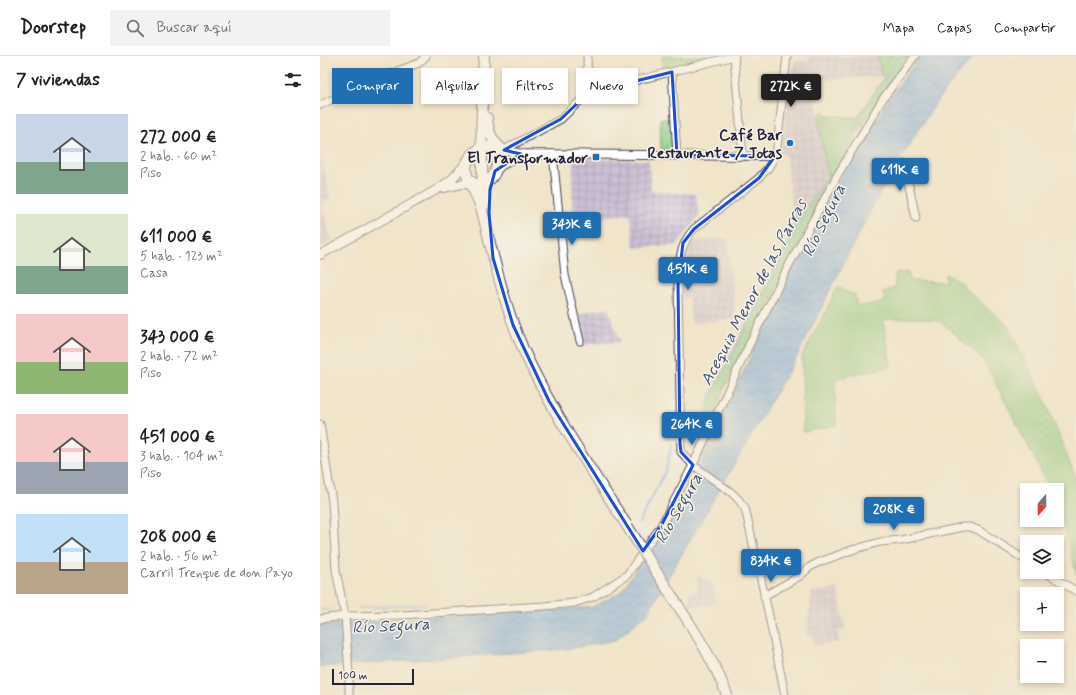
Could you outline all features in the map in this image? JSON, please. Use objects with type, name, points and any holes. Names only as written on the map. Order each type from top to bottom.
[{"type":"highway","points":[[483,68],[484,56]]},
{"type":"highway","points":[[479,104],[476,132],[466,170],[480,201],[493,258],[513,325],[549,401],[715,667],[727,695]]},
{"type":"highway","points":[[486,104],[489,131],[494,149],[495,171],[489,201],[493,258]]},
{"type":"highway","points":[[468,161],[494,149]]},
{"type":"highway","points":[[472,184],[494,149]]},
{"type":"highway","points":[[472,184],[489,180],[495,171]]},
{"type":"main road","points":[[494,149],[523,154],[775,156]]},
{"type":"main road","points":[[495,171],[514,157],[523,154]]},
{"type":"main road","points":[[320,255],[438,189],[456,176],[468,161]]},
{"type":"main road","points":[[438,189],[472,184]]},
{"type":"street","points":[[320,105],[384,76],[419,63],[426,56]]},
{"type":"street","points":[[587,56],[587,68]]},
{"type":"street","points":[[638,80],[734,56],[743,156]]},
{"type":"street","points":[[785,695],[745,508],[738,498],[693,465],[681,452],[679,259],[683,243],[688,235],[759,178],[768,168],[775,156],[780,129],[787,56]]},
{"type":"street","points":[[320,619],[345,616],[402,615],[574,603],[593,597],[627,575],[661,526],[693,465],[750,343],[789,265],[830,190],[882,100],[915,56]]},
{"type":"street","points":[[672,72],[677,155]]},
{"type":"street","points":[[494,149],[561,119],[577,104]]},
{"type":"street","points":[[553,154],[565,275],[580,340]]},
{"type":"street","points":[[904,163],[916,218]]},
{"type":"street","points":[[320,424],[332,502],[336,570],[345,616],[349,674],[348,695]]},
{"type":"street","points":[[764,596],[800,576],[817,563],[852,550],[880,542],[902,540],[963,527],[970,527],[978,530],[1020,557]]},
{"type":"street","points":[[1056,579],[1076,591]]},
{"type":"highlighted area","points":[[672,72],[677,155],[775,156],[759,178],[694,229],[683,243],[678,284],[680,444],[681,452],[693,465],[661,526],[643,551],[549,401],[513,325],[493,258],[489,213],[490,190],[495,171],[521,154],[504,150],[561,119],[588,93]]},
{"type":"shaded area","points":[[809,56],[878,56],[881,76],[813,81],[828,178],[794,224],[786,156],[780,153],[794,61],[809,61]]},
{"type":"shaded area","points":[[320,153],[331,200],[321,204],[332,240],[320,247]]},
{"type":"shaded area","points":[[573,158],[649,160],[651,191],[696,194],[699,216],[677,245],[634,248],[630,214],[572,220]]},
{"type":"shaded area","points":[[728,238],[735,319],[692,323],[688,298],[683,298],[685,249],[689,241]]},
{"type":"shaded area","points":[[608,308],[620,342],[579,345],[571,318],[584,312]]},
{"type":"shaded area","points":[[697,575],[711,583],[715,591],[715,604],[700,606],[689,604],[690,594],[697,591]]},
{"type":"shaded area","points":[[838,588],[845,630],[837,631],[840,642],[814,645],[812,635],[806,635],[812,592]]},
{"type":"green space","points":[[662,56],[707,56],[707,60],[671,69],[662,68]]},
{"type":"green space","points":[[878,56],[910,56],[860,128],[832,178],[775,293],[727,382],[707,432],[707,409],[709,399],[714,388],[794,231],[794,224],[828,178],[818,116],[821,117],[821,112],[825,112],[827,116],[858,117],[884,77],[881,76]]},
{"type":"green space","points":[[660,119],[673,119],[675,150],[661,149]]},
{"type":"green space","points":[[908,272],[910,281],[945,282],[945,274],[963,283],[964,288],[1007,325],[1045,400],[1076,479],[1076,574],[1064,525],[1064,483],[1047,483],[983,359],[940,321],[914,318],[883,320],[891,366],[835,379],[836,425],[803,432],[802,357],[838,287],[855,295],[857,306],[877,304],[886,301],[882,292],[895,286],[895,274]]},
{"type":"water","name":"Río Segura","points":[[920,56],[974,56],[940,97],[898,161],[868,215],[796,358],[647,614],[615,640],[568,649],[320,667],[320,625],[593,607],[621,592],[690,486],[781,291],[828,198],[889,99]]},
{"type":"waterway","name":"Acequia Menor de las Parras","points":[[836,156],[879,86],[901,56]]},
{"type":"waterway","name":"Acequia Menor de las Parras","points":[[684,439],[707,415],[709,402],[818,193]]},
{"type":"waterway","name":"Acequia Menor de las Parras","points":[[639,523],[666,470],[672,443]]},
{"type":"waterway","name":"Acequia Menor de las Parras","points":[[358,608],[426,604]]},
{"type":"waterway","name":"Acequia Menor de las Parras","points":[[320,610],[332,610]]},
{"type":"place","name":"Café Bar Restaurante 7 Jotas","points":[[790,143]]},
{"type":"place","name":"El Transformador","points":[[596,157]]}]
